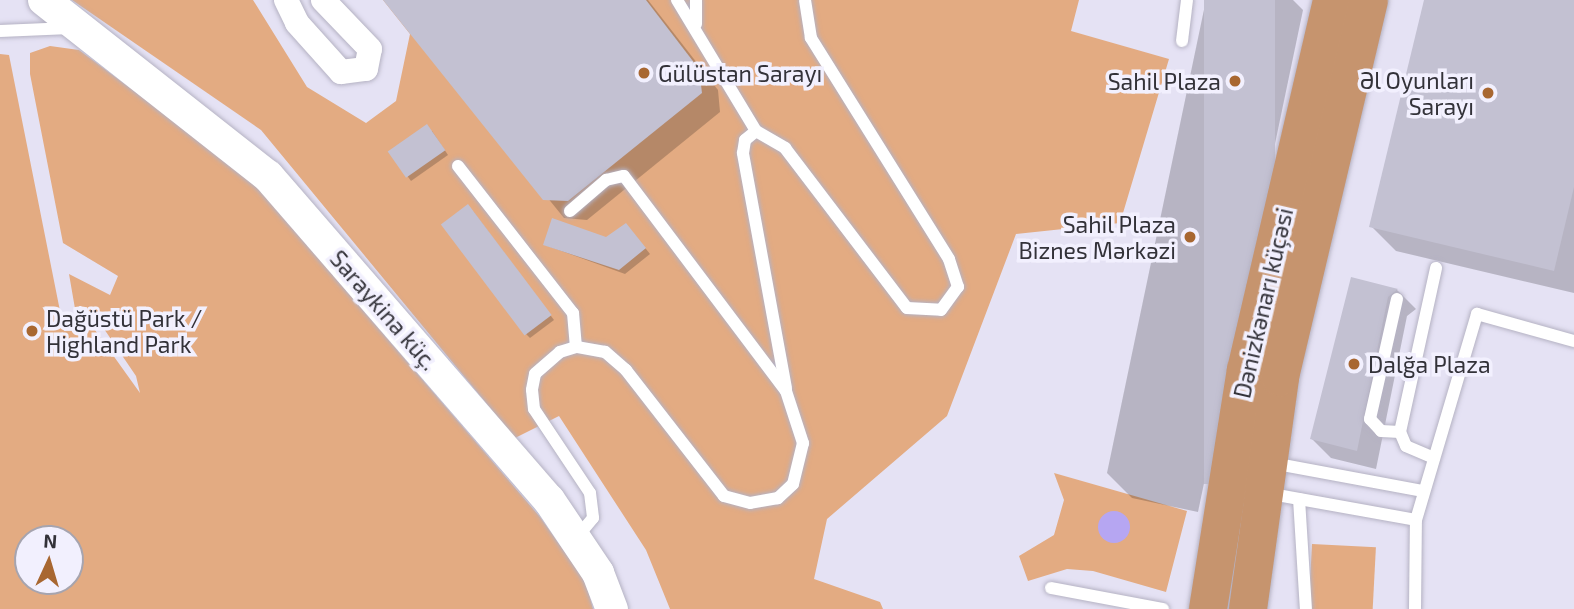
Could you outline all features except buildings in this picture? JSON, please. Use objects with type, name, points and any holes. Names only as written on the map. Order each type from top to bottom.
[{"type":"highway","name":"Dənizkənarı küçəsi","points":[[1208,609],[1246,370],[1332,0]]},
{"type":"highway","name":"Dənizkənarı küçəsi","points":[[1248,609],[1276,485],[1280,377],[1369,0]]},
{"type":"street","points":[[44,0],[76,28]]},
{"type":"street","points":[[286,0],[297,23],[341,72],[366,69],[370,50],[323,0]]},
{"type":"street","name":"Saraykina küç.","points":[[76,28],[268,176],[576,538],[612,609]]},
{"type":"lane","points":[[677,0],[696,24],[756,131],[785,148],[907,308],[924,313],[953,298],[958,288],[949,260],[811,38],[804,0]]},
{"type":"lane","points":[[696,0],[696,24]]},
{"type":"lane","points":[[1182,41],[1187,0]]},
{"type":"lane","points":[[0,31],[76,28]]},
{"type":"lane","points":[[576,538],[593,518],[590,493],[534,409],[532,390],[544,363],[576,347],[605,352],[626,370],[724,496],[750,503],[778,498],[802,463],[803,443],[786,391],[743,153],[745,140],[756,131]]},
{"type":"lane","points":[[458,166],[573,313],[576,347]]},
{"type":"lane","points":[[570,211],[606,180],[624,176],[786,391]]},
{"type":"lane","points":[[1434,458],[1406,446],[1400,432],[1436,268]]},
{"type":"lane","points":[[1398,299],[1370,419],[1381,431],[1400,432]]},
{"type":"lane","points":[[1415,609],[1416,520],[1477,314],[1574,341]]},
{"type":"lane","points":[[1276,485],[1423,491]]},
{"type":"lane","points":[[1276,485],[1416,520]]},
{"type":"lane","points":[[1276,485],[1306,609]]},
{"type":"lane","points":[[1051,588],[1155,608]]},
{"type":"shaded area","points":[[72,0],[253,0],[307,87],[366,123],[396,101],[410,34],[383,0],[1079,0],[1071,31],[1169,59],[1120,223],[1016,234],[947,416],[827,519],[814,579],[880,602],[883,609],[670,609],[646,550],[559,416],[515,438],[261,130]]},
{"type":"shaded area","points":[[50,46],[79,50],[248,176],[540,517],[586,582],[593,609],[0,609],[0,54],[9,55],[64,331],[95,330],[140,393],[136,376],[100,323],[78,326],[69,274],[110,295],[118,276],[63,243],[30,74],[30,53]]},
{"type":"shaded area","points":[[1054,473],[1187,511],[1166,592],[1093,571],[1067,569],[1028,581],[1019,556],[1054,535],[1064,500]]},
{"type":"shaded area","points":[[1114,511],[1126,515],[1130,527],[1126,539],[1114,543],[1102,539],[1098,527],[1102,515]]},
{"type":"shaded area","points":[[1312,544],[1376,547],[1373,609],[1309,609]]},
{"type":"place","name":"Gülüstan Sarayı","points":[[644,73]]},
{"type":"place","name":"Sahil Plaza","points":[[1235,81]]},
{"type":"place","name":"Əl Oyunları Sarayı","points":[[1488,93]]},
{"type":"place","name":"Sahil Plaza Biznes Mərkəzi","points":[[1190,237]]},
{"type":"place","name":"Dağüstü Park / Highland Park","points":[[32,331]]},
{"type":"place","name":"Dalğa Plaza","points":[[1354,364]]}]
